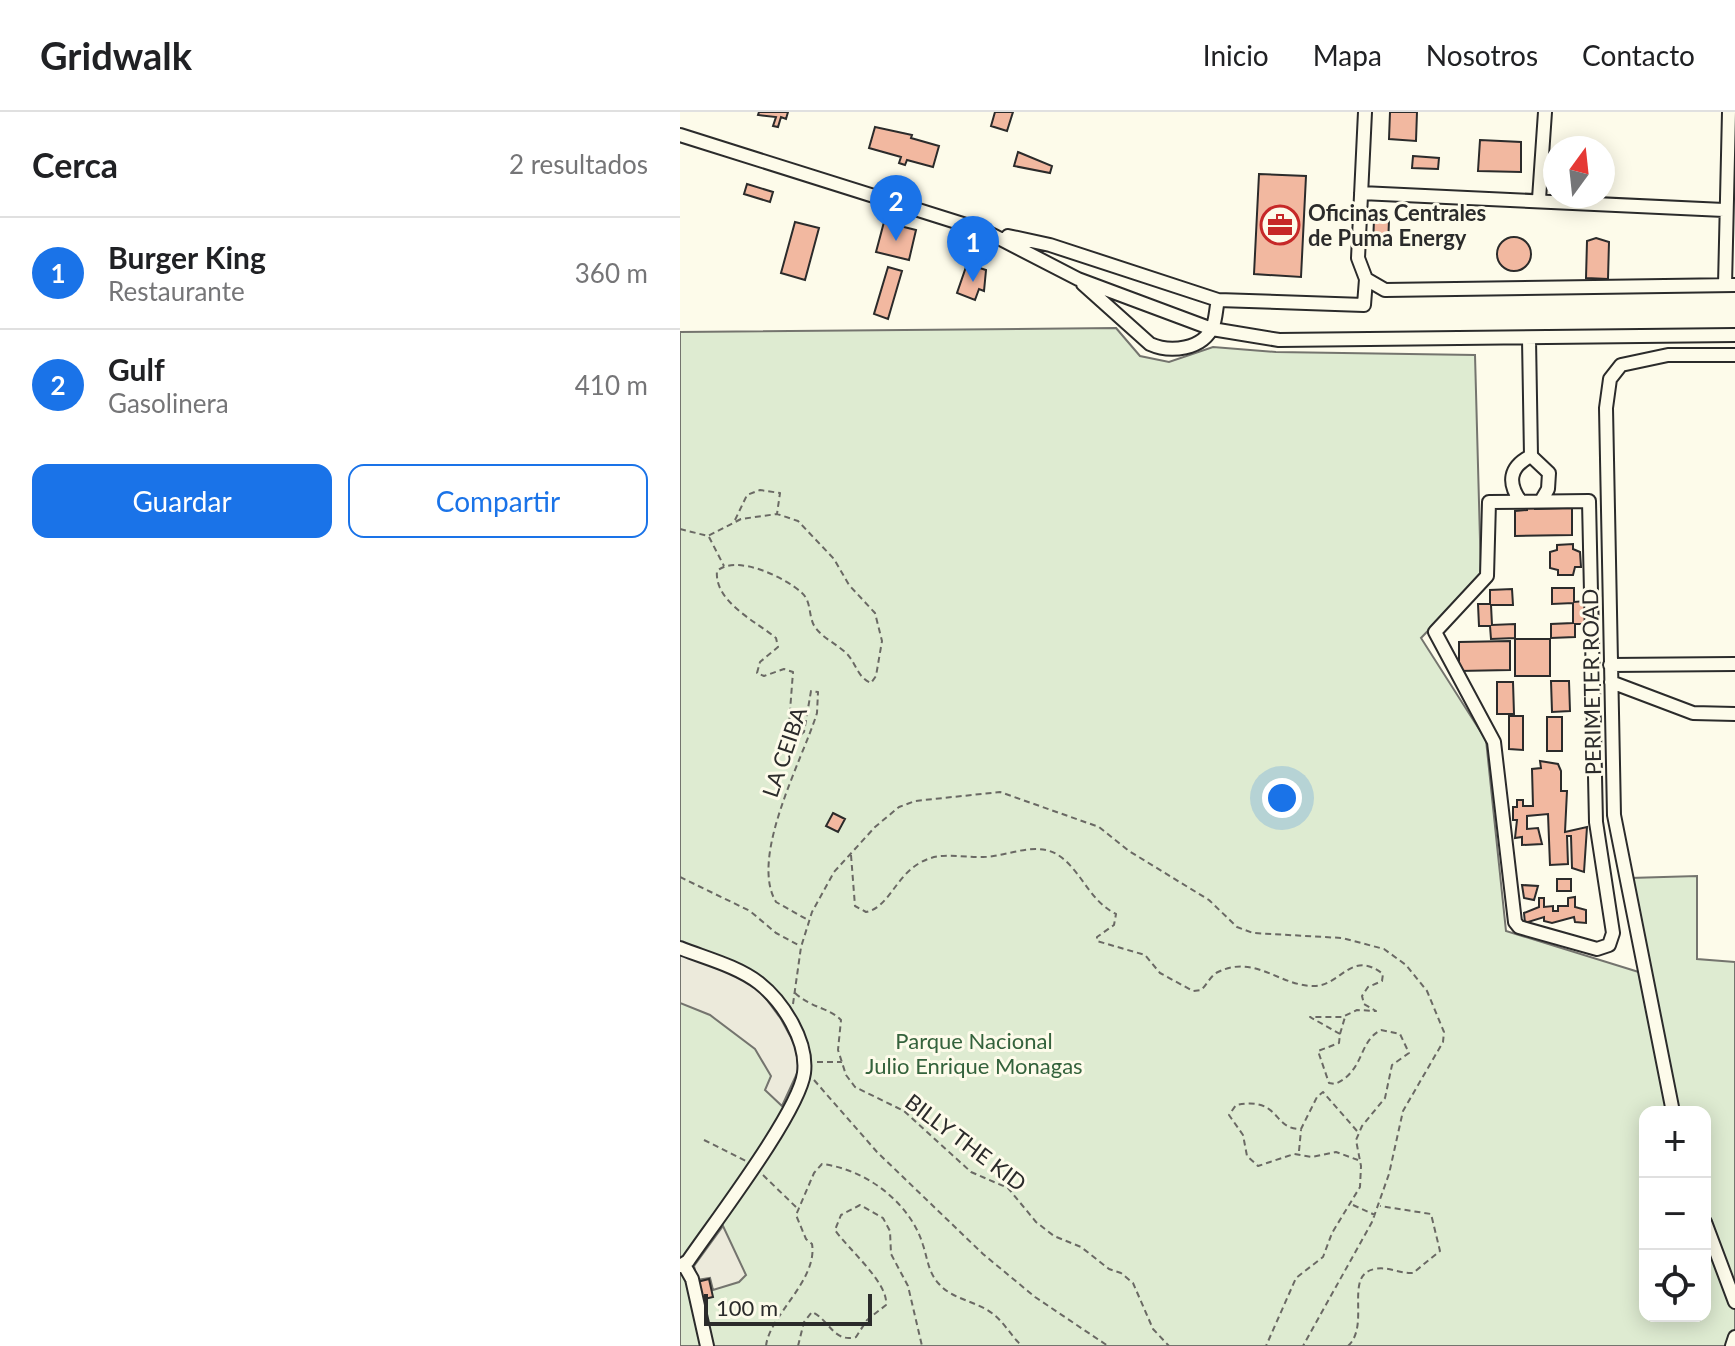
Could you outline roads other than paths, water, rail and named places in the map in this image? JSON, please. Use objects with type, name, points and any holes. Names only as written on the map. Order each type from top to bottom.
[{"type":"street","points":[[680,135],[985,231],[1050,245],[1218,300],[1364,305],[1366,279],[1358,258],[1365,112]]},
{"type":"street","points":[[1539,199],[1545,112]]},
{"type":"street","points":[[1366,279],[1385,290],[1730,285],[1724,210],[1729,112]]},
{"type":"street","points":[[1361,193],[1724,210]]},
{"type":"street","points":[[985,231],[1078,279],[1212,329],[1279,340],[1735,335]]},
{"type":"street","points":[[1078,279],[1150,344],[1160,349],[1191,346],[1212,329],[1218,300]]},
{"type":"street","points":[[1529,339],[1531,456],[1549,473],[1548,489],[1541,501]]},
{"type":"street","name":"PERIMETER ROAD","points":[[1672,1106],[1614,815],[1606,408],[1610,379],[1621,365],[1668,355],[1735,355]]},
{"type":"street","points":[[1521,502],[1513,489],[1511,476],[1518,464],[1531,456]]},
{"type":"street","points":[[1541,501],[1589,501],[1596,822],[1613,933],[1609,945],[1597,949],[1519,927],[1515,922],[1494,742],[1435,632],[1487,576],[1489,502],[1541,501]]},
{"type":"street","points":[[1610,665],[1735,664]]},
{"type":"street","points":[[1611,682],[1693,713],[1735,714]]},
{"type":"street","points":[[680,948],[758,983],[790,1020],[804,1065],[801,1088],[753,1165],[682,1266],[692,1279],[707,1346]]},
{"type":"street","points":[[1711,1238],[1735,1302]]},
{"type":"street","points":[[1732,1346],[1735,1337]]},
{"type":"place","name":"Oficinas Centrales de Puma Energy","points":[[1280,225]]},
{"type":"place","name":"Gulf","points":[[896,241]]},
{"type":"place","name":"Burger King","points":[[973,282]]},
{"type":"park label","name":"Parque Nacional Julio Enrique Monagas","points":[[974,1052]]}]
